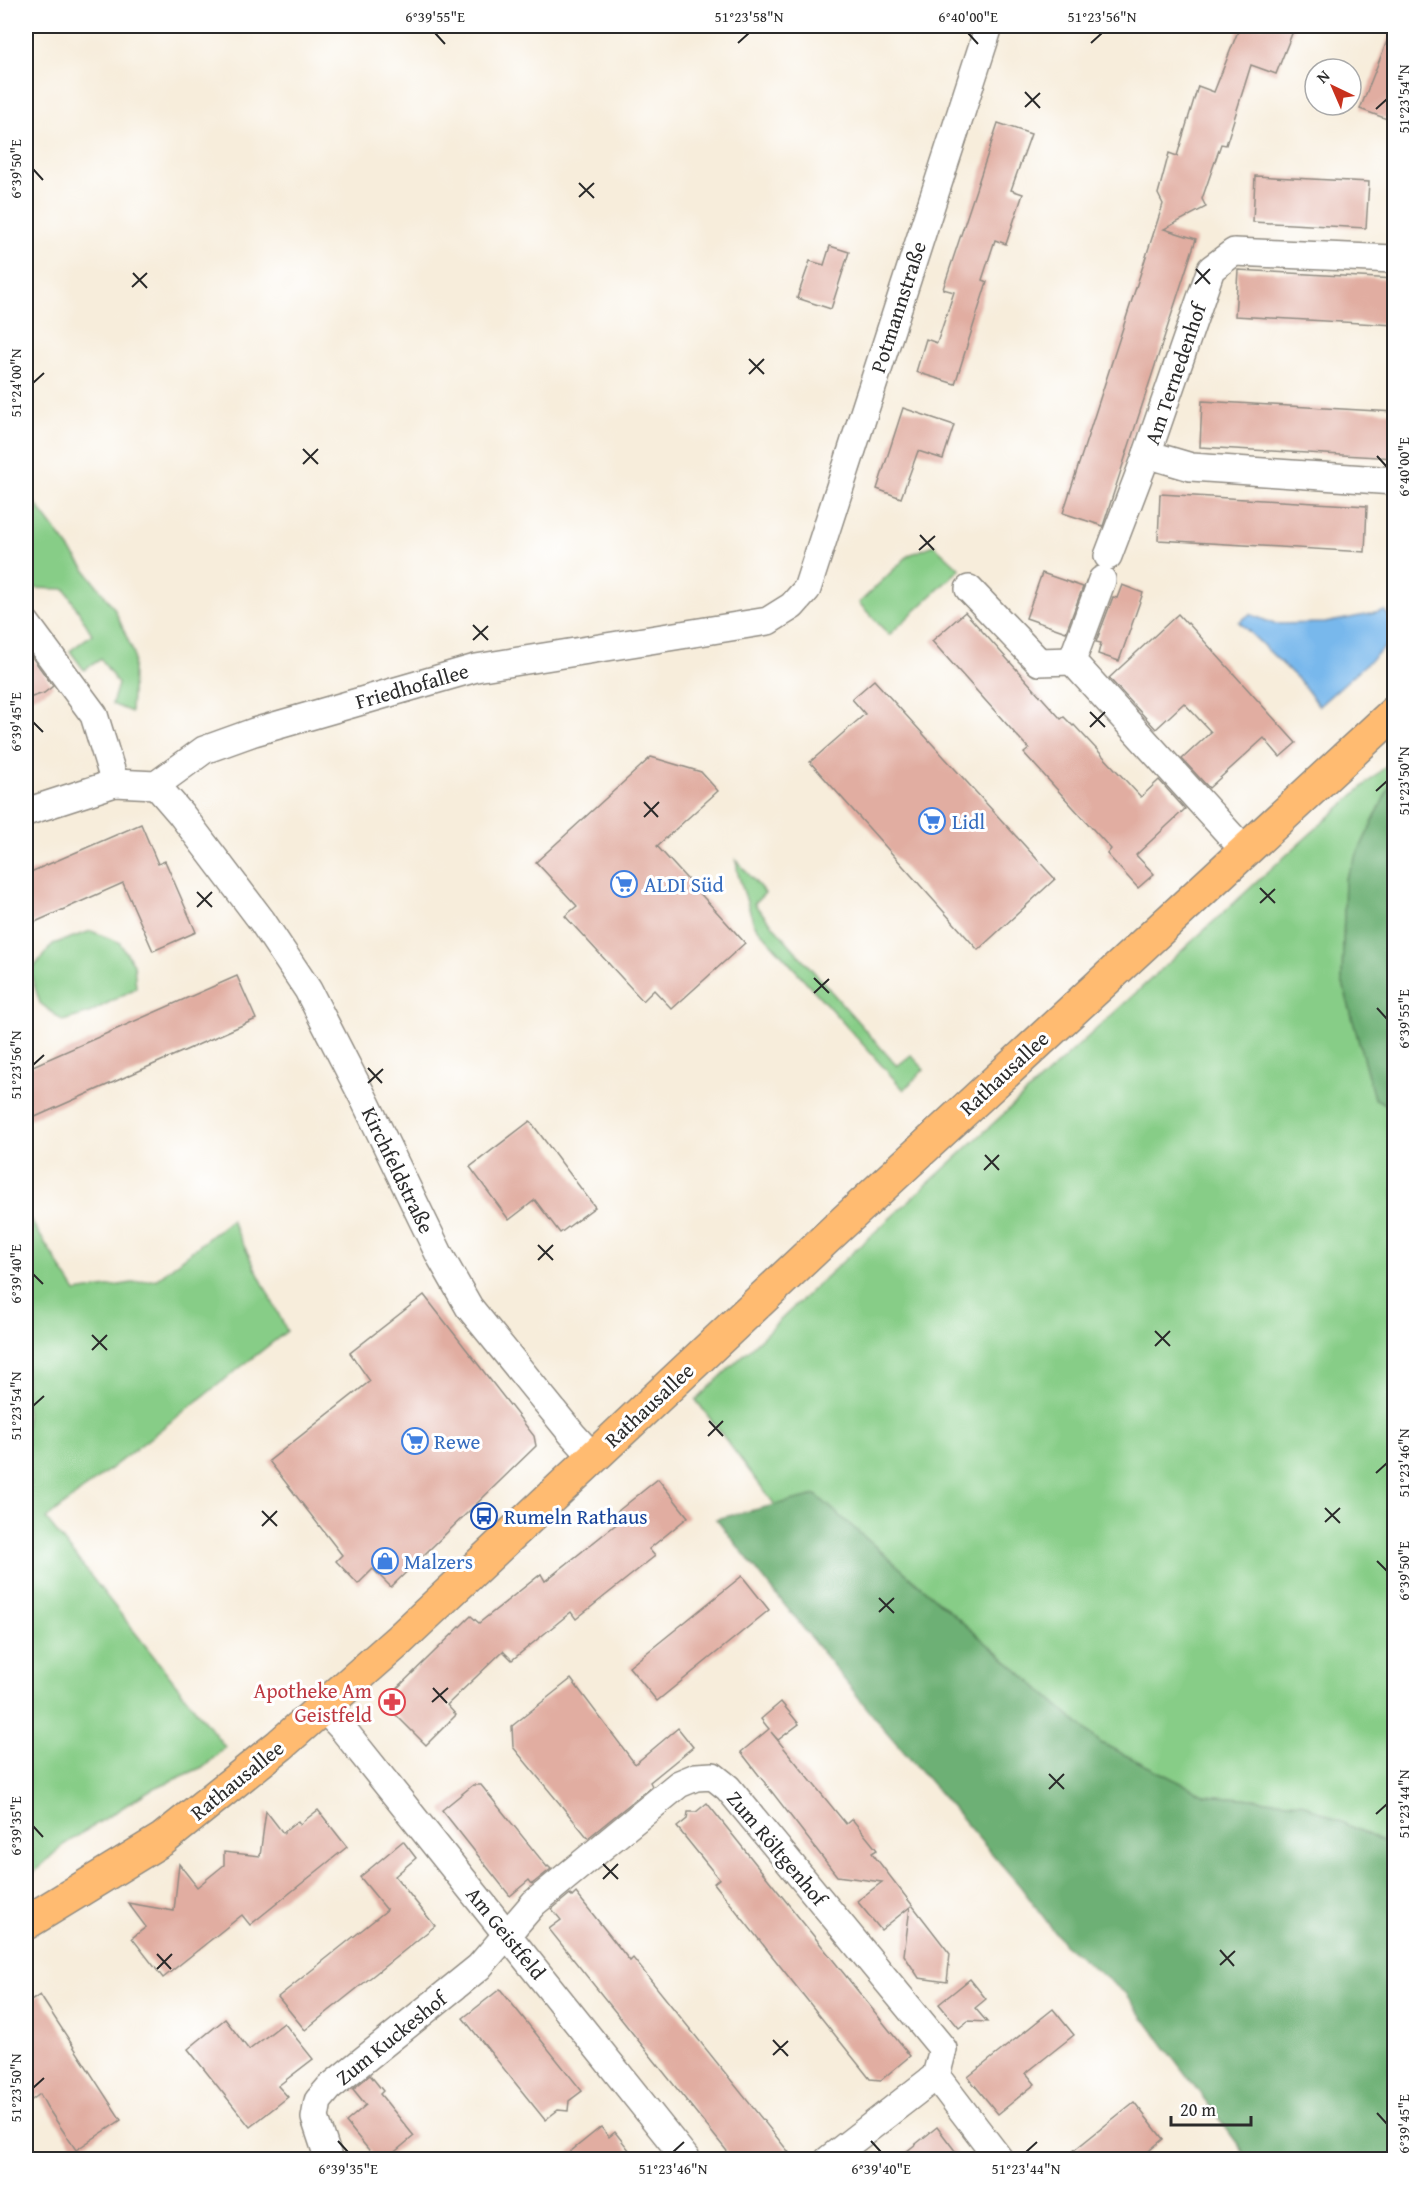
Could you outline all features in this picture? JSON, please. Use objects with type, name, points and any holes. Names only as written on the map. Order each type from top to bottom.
[{"type":"main road","name":"Rathausallee","points":[[26,1923],[163,1839],[243,1776],[323,1708],[398,1641],[1244,850],[1395,713]]},
{"type":"street","name":"Potmannstraße","points":[[807,589],[989,26]]},
{"type":"street","name":"Am Ternedenhof","points":[[1072,661],[1211,269],[1234,252],[1395,259]]},
{"type":"street","name":"Am Ternedenhof","points":[[1147,454],[1191,467],[1395,481]]},
{"type":"street","name":"Friedhofallee","points":[[156,785],[204,750],[254,732],[476,668],[768,621],[792,606],[807,589]]},
{"type":"street","points":[[969,589],[1039,662],[1072,661],[1244,850]]},
{"type":"street","points":[[26,623],[94,715],[115,783]]},
{"type":"street","points":[[26,812],[115,783],[156,785]]},
{"type":"street","name":"Kirchfeldstraße","points":[[156,785],[181,814],[255,912],[308,990],[440,1256],[469,1307],[593,1457]]},
{"type":"street","name":"Am Geistfeld","points":[[323,1708],[342,1728],[687,2160]]},
{"type":"street","name":"Zum Röltgenhof","points":[[507,1934],[534,1903],[679,1784],[696,1777],[713,1776],[728,1788],[943,2049],[936,2076]]},
{"type":"street","name":"Zum Kuckeshof","points":[[328,2160],[315,2118],[318,2101],[329,2088],[479,1967],[507,1934]]},
{"type":"street","points":[[828,2160],[936,2076],[1000,2160]]},
{"type":"green space","points":[[26,491],[114,608],[134,654],[131,712],[112,704],[118,684],[101,659],[84,670],[70,651],[92,634],[65,589],[26,588]]},
{"type":"green space","points":[[934,545],[960,569],[889,635],[859,603],[909,555]]},
{"type":"green space","points":[[1394,759],[1394,777],[1345,880],[1342,980],[1374,1098],[1394,1109],[1394,1847],[1301,1803],[1205,1795],[1101,1743],[816,1495],[775,1505],[696,1400],[815,1287]]},
{"type":"green space","points":[[1394,777],[1394,1109],[1374,1098],[1342,980],[1345,880]]},
{"type":"green space","points":[[736,860],[765,893],[754,904],[897,1066],[911,1055],[924,1069],[904,1090],[754,924],[738,874]]},
{"type":"green space","points":[[91,931],[119,942],[134,964],[136,988],[89,1013],[63,1021],[40,1003],[30,972],[53,944]]},
{"type":"green space","points":[[26,1213],[76,1292],[157,1279],[231,1220],[287,1331],[46,1519],[225,1747],[205,1766],[150,1790],[63,1845],[26,1880]]},
{"type":"green space","points":[[816,1495],[1101,1743],[1205,1795],[1301,1803],[1394,1847],[1394,2159],[1249,2159],[1125,1993],[1064,1944],[1020,1886],[879,1723],[716,1519]]},
{"type":"water","points":[[1385,611],[1394,623],[1394,639],[1319,706],[1301,682],[1239,622],[1250,614],[1274,624],[1325,623]]},
{"type":"building","points":[[1240,26],[1295,26],[1276,74],[1251,65],[1226,145],[1221,144],[1202,199],[1206,207],[1164,229],[1196,239],[1103,526],[1063,513],[1163,204],[1158,194],[1169,153],[1177,156],[1198,86],[1214,92]]},
{"type":"building","points":[[1393,26],[1395,26],[1395,122],[1363,110],[1363,101]]},
{"type":"building","points":[[998,123],[1031,134],[1011,190],[1023,194],[1006,244],[995,240],[982,280],[987,282],[955,384],[916,372],[926,339],[937,343],[954,292],[943,289]]},
{"type":"building","points":[[1255,176],[1369,182],[1366,228],[1253,222]]},
{"type":"building","points":[[830,246],[849,252],[831,309],[797,298],[810,261],[824,265]]},
{"type":"building","points":[[1238,270],[1395,279],[1395,325],[1235,316]]},
{"type":"building","points":[[1202,401],[1395,412],[1395,458],[1200,447]]},
{"type":"building","points":[[903,408],[954,425],[943,459],[918,451],[901,498],[877,489]]},
{"type":"building","points":[[1160,494],[1367,506],[1365,552],[1158,540]]},
{"type":"building","points":[[1042,573],[1083,587],[1066,632],[1026,618]]},
{"type":"building","points":[[1122,585],[1143,593],[1119,661],[1098,654],[1101,643],[1096,642],[1113,597],[1117,598]]},
{"type":"building","points":[[965,612],[1061,719],[1064,717],[1074,725],[1141,797],[1159,780],[1185,809],[1136,855],[1154,874],[1138,888],[1107,854],[1111,849],[1024,753],[1029,749],[932,641]]},
{"type":"building","points":[[1178,614],[1296,743],[1280,757],[1264,738],[1209,788],[1182,759],[1211,732],[1184,703],[1156,729],[1109,678]]},
{"type":"building","points":[[26,649],[53,686],[44,693],[26,699]]},
{"type":"building","name":"Lidl","points":[[874,680],[1055,879],[978,950],[810,762],[865,714],[852,699]]},
{"type":"building","name":"ALDI Süd","points":[[651,757],[701,772],[718,791],[657,846],[745,943],[672,1009],[654,990],[643,1001],[565,916],[577,906],[536,862]]},
{"type":"building","points":[[141,824],[158,864],[165,861],[196,932],[153,951],[123,883],[26,926],[26,874]]},
{"type":"building","points":[[237,976],[256,1019],[26,1121],[26,1069]]},
{"type":"building","points":[[530,1121],[595,1207],[560,1233],[535,1200],[509,1220],[470,1167]]},
{"type":"building","name":"Rewe","points":[[424,1295],[534,1436],[536,1446],[391,1587],[373,1569],[358,1584],[336,1561],[342,1555],[269,1461],[370,1381],[350,1353]]},
{"type":"building","points":[[658,1479],[688,1517],[649,1549],[655,1556],[576,1619],[571,1612],[512,1660],[503,1651],[447,1705],[456,1715],[426,1745],[383,1702],[471,1616],[479,1623],[541,1574],[545,1581],[624,1518],[618,1511]]},
{"type":"building","points":[[742,1576],[769,1610],[657,1701],[629,1667]]},
{"type":"building","points":[[571,1679],[635,1764],[678,1728],[693,1747],[650,1782],[652,1786],[588,1838],[513,1747],[512,1726]]},
{"type":"building","points":[[781,1702],[799,1724],[778,1740],[771,1732],[846,1824],[852,1819],[877,1850],[872,1853],[950,1954],[947,1982],[919,1978],[904,1955],[910,1907],[881,1930],[857,1901],[882,1882],[837,1876],[741,1752],[769,1729],[761,1719]]},
{"type":"building","points":[[473,1785],[481,1785],[551,1869],[532,1884],[529,1880],[510,1896],[442,1810]]},
{"type":"building","points":[[707,1803],[910,2056],[881,2080],[870,2079],[714,1883],[719,1879],[677,1827],[687,1819],[688,1812],[696,1812]]},
{"type":"building","points":[[318,1810],[347,1847],[250,1925],[242,1915],[163,1978],[132,1938],[146,1927],[128,1903],[174,1911],[179,1864],[197,1887],[224,1865],[224,1852],[260,1856],[266,1811],[283,1833],[298,1821],[300,1824]]},
{"type":"building","points":[[403,1841],[416,1858],[395,1876],[435,1926],[305,2030],[278,1997],[387,1910],[360,1877]]},
{"type":"building","points":[[576,1893],[630,1961],[633,1958],[795,2160],[734,2160],[549,1929],[561,1920],[552,1909],[570,1894],[572,1897]]},
{"type":"building","points":[[970,1979],[986,1999],[975,2008],[987,2022],[968,2021],[959,2028],[939,2004]]},
{"type":"building","points":[[500,1989],[582,2091],[569,2101],[568,2111],[558,2110],[545,2120],[463,2018]]},
{"type":"building","points":[[40,1995],[121,2120],[76,2150],[40,2094],[26,2104],[26,2004]]},
{"type":"building","points":[[1053,2009],[1074,2035],[1026,2073],[1035,2084],[998,2114],[968,2077]]},
{"type":"building","points":[[225,2019],[249,2050],[284,2023],[313,2059],[278,2086],[288,2097],[250,2127],[188,2049]]},
{"type":"building","points":[[370,2075],[383,2091],[380,2094],[414,2136],[385,2160],[377,2160],[346,2122],[366,2105],[353,2089]]},
{"type":"building","points":[[1134,2102],[1163,2139],[1138,2160],[1062,2160]]},
{"type":"building","points":[[601,2127],[609,2137],[615,2132],[637,2160],[560,2160]]},
{"type":"building","points":[[937,2127],[962,2160],[896,2160]]},
{"type":"place","name":"Lidl","points":[[932,821]]},
{"type":"place","name":"ALDI Süd","points":[[624,884]]},
{"type":"place","name":"Rewe","points":[[415,1441]]},
{"type":"place","name":"Rumeln Rathaus","points":[[484,1516]]},
{"type":"place","name":"Malzers","points":[[385,1561]]},
{"type":"place","name":"Apotheke Am Geistfeld","points":[[392,1702]]}]
